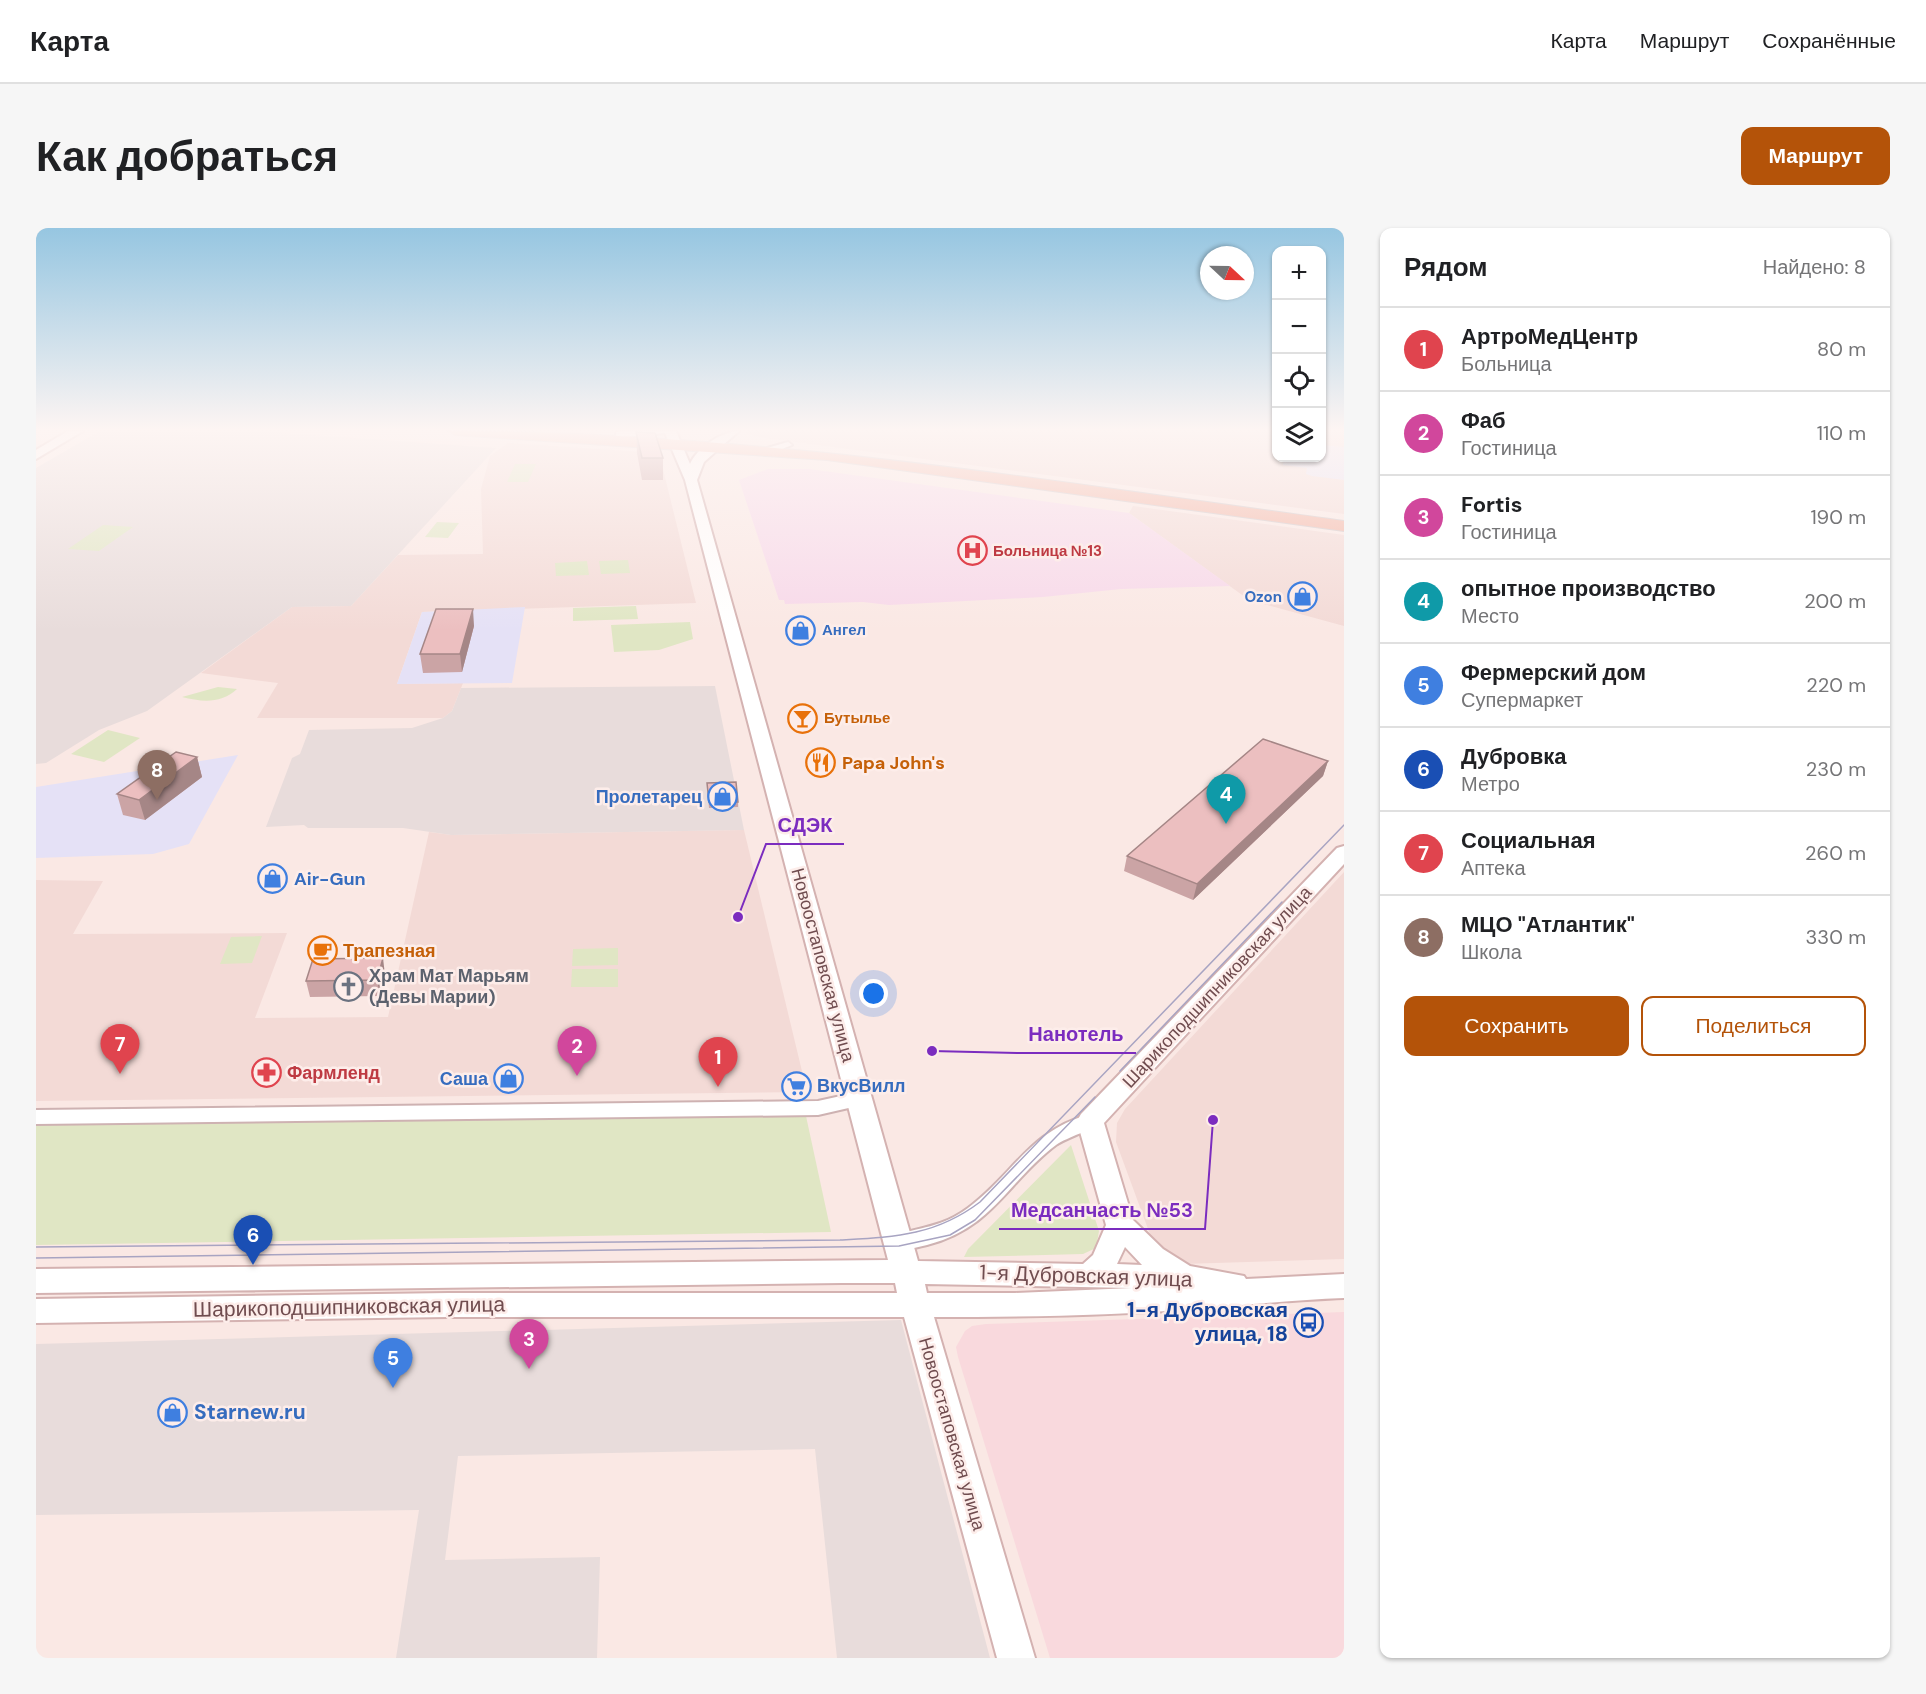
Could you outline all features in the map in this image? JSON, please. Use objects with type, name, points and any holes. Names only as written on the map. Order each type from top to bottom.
[{"type":"main road","name":"Новоостаповская улица","points":[[696,498],[910,1288],[1016,1658]]},
{"type":"main road","points":[[1138,498],[1344,526]]},
{"type":"main road","points":[[1180,498],[1344,518]]},
{"type":"main road","name":"Шарикоподшипниковская улица","points":[[1090,1121],[1344,852]]},
{"type":"main road","points":[[1090,1121],[1120,1225],[1153,1257],[1183,1277]]},
{"type":"main road","points":[[1091,1274],[1104,1262],[1120,1225]]},
{"type":"main road","name":"1-я Дубровская улица","points":[[910,1288],[1091,1274],[1183,1277],[1265,1289]]},
{"type":"main road","name":"Шарикоподшипниковская улица","points":[[36,1281],[910,1288]]},
{"type":"main road","name":"1-я Дубровская улица","points":[[910,1288],[1015,1305],[1194,1298],[1265,1289],[1344,1286]]},
{"type":"main road","name":"Шарикоподшипниковская улица","points":[[36,1311],[466,1305],[910,1288]]},
{"type":"street","points":[[36,1117],[818,1108],[859,1099]]},
{"type":"street","name":"Шарикоподшипниковская улица","points":[[898,1242],[922,1238],[957,1226],[981,1208],[1046,1140],[1072,1125],[1090,1121]]},
{"type":"shaded area","points":[[36,498],[450,498],[351,606],[292,607],[147,711],[99,730],[46,763],[36,764]]},
{"type":"shaded area","points":[[481,498],[670,498],[696,603],[422,612],[397,684],[463,683],[452,711],[443,718],[257,718],[278,683],[201,673],[292,607],[351,606],[398,555],[483,554]]},
{"type":"shaded area","name":"Больница №13","points":[[745,498],[1018,498],[1129,513],[1230,586],[1121,589],[1043,597],[889,605],[863,602],[785,604],[784,600],[779,600]]},
{"type":"shaded area","points":[[1220,498],[1344,498],[1344,514]]},
{"type":"shaded area","points":[[1133,506],[1344,535],[1344,626],[1249,600],[1129,513]]},
{"type":"shaded area","points":[[525,607],[512,683],[397,684],[422,612]]},
{"type":"shaded area","points":[[715,686],[744,830],[451,835],[403,828],[308,828],[304,825],[266,827],[292,758],[300,754],[309,730],[412,728],[443,718],[452,711],[461,688]]},
{"type":"shaded area","points":[[238,755],[189,844],[153,854],[36,858],[36,787]]},
{"type":"shaded area","points":[[744,830],[807,1092],[36,1101],[36,880],[103,881],[73,934],[287,933],[255,1018],[388,1017],[429,832],[451,835]]},
{"type":"shaded area","points":[[1344,872],[1344,1259],[1183,1264],[1155,1248],[1116,1142],[1117,1123],[1125,1109]]},
{"type":"shaded area","points":[[1344,1312],[1344,1658],[1050,1658],[958,1357],[956,1347],[965,1331],[972,1326],[986,1324]]},
{"type":"shaded area","points":[[901,1320],[990,1658],[837,1658],[815,1449],[458,1456],[445,1560],[600,1557],[597,1658],[396,1658],[419,1510],[36,1515],[36,1344]]},
{"type":"green space","points":[[437,522],[459,523],[448,538],[425,537]]},
{"type":"green space","points":[[103,525],[133,527],[99,551],[68,549]]},
{"type":"green space","points":[[628,560],[630,573],[601,574],[599,561]]},
{"type":"green space","points":[[587,561],[589,575],[556,576],[555,563]]},
{"type":"green space","points":[[636,606],[638,619],[573,621],[573,608]]},
{"type":"green space","points":[[690,622],[693,639],[659,650],[614,652],[611,625]]},
{"type":"green space","points":[[218,687],[237,689],[218,699],[197,700],[182,697]]},
{"type":"green space","points":[[108,730],[140,738],[104,762],[71,754]]},
{"type":"green space","points":[[262,936],[252,963],[220,964],[231,937]]},
{"type":"green space","points":[[618,948],[618,965],[572,966],[573,949]]},
{"type":"green space","points":[[572,969],[618,969],[618,987],[571,987]]},
{"type":"green space","points":[[806,1116],[831,1232],[36,1245],[36,1120]]},
{"type":"green space","points":[[1071,1145],[1099,1231],[1096,1248],[1083,1254],[964,1257],[968,1249]]},
{"type":"building","points":[[436,609],[473,609],[460,654],[420,654]]},
{"type":"building","points":[[1263,739],[1328,761],[1197,884],[1127,856]]},
{"type":"building","points":[[176,752],[197,757],[139,800],[117,794]]},
{"type":"building","name":"Пролетарец","points":[[736,782],[738,802],[709,802],[707,783]]},
{"type":"building","points":[[383,958],[377,980],[306,981],[313,959]]},
{"type":"tram line","points":[[36,1247],[840,1240],[896,1236],[930,1228],[947,1222],[980,1202],[1344,825]]},
{"type":"tram line","points":[[1120,1071],[1282,902]]},
{"type":"tram line","points":[[36,1258],[899,1246],[950,1235],[975,1220],[1095,1097]]},
{"type":"place","name":"Больница №13","points":[[972,551]]},
{"type":"place","name":"Ozon","points":[[1303,597]]},
{"type":"place","name":"Ангел","points":[[801,630]]},
{"type":"place","name":"Бутылье","points":[[803,718]]},
{"type":"place","name":"Papa John's","points":[[821,763]]},
{"type":"place","name":"Пролетарец","points":[[723,797]]},
{"type":"place","name":"МЦО \"Атлантик\"","points":[[157,800]]},
{"type":"place","name":"опытное производство","points":[[1226,824]]},
{"type":"place","name":"Air-Gun","points":[[273,879]]},
{"type":"place","name":"СДЭК","points":[[738,917]]},
{"type":"place","name":"Трапезная","points":[[322,951]]},
{"type":"place","name":"Храм Мат Марьям (Девы Марии)","points":[[348,986]]},
{"type":"place","name":"Нанотель","points":[[932,1051]]},
{"type":"place","name":"Фармленд","points":[[266,1073]]},
{"type":"place","name":"Социальная","points":[[120,1074]]},
{"type":"place","name":"Фаб","points":[[577,1076]]},
{"type":"place","name":"Саша","points":[[509,1079]]},
{"type":"place","name":"ВкусВилл","points":[[796,1086]]},
{"type":"place","name":"АртроМедЦентр","points":[[718,1087]]},
{"type":"place","name":"Медсанчасть №53","points":[[1213,1120]]},
{"type":"place","name":"Дубровка","points":[[253,1265]]},
{"type":"place","name":"1-я Дубровская улица, 18","points":[[1309,1322]]},
{"type":"place","name":"Fortis","points":[[529,1369]]},
{"type":"place","name":"Фермерский дом","points":[[393,1388]]},
{"type":"place","name":"Starnew.ru","points":[[173,1412]]}]
